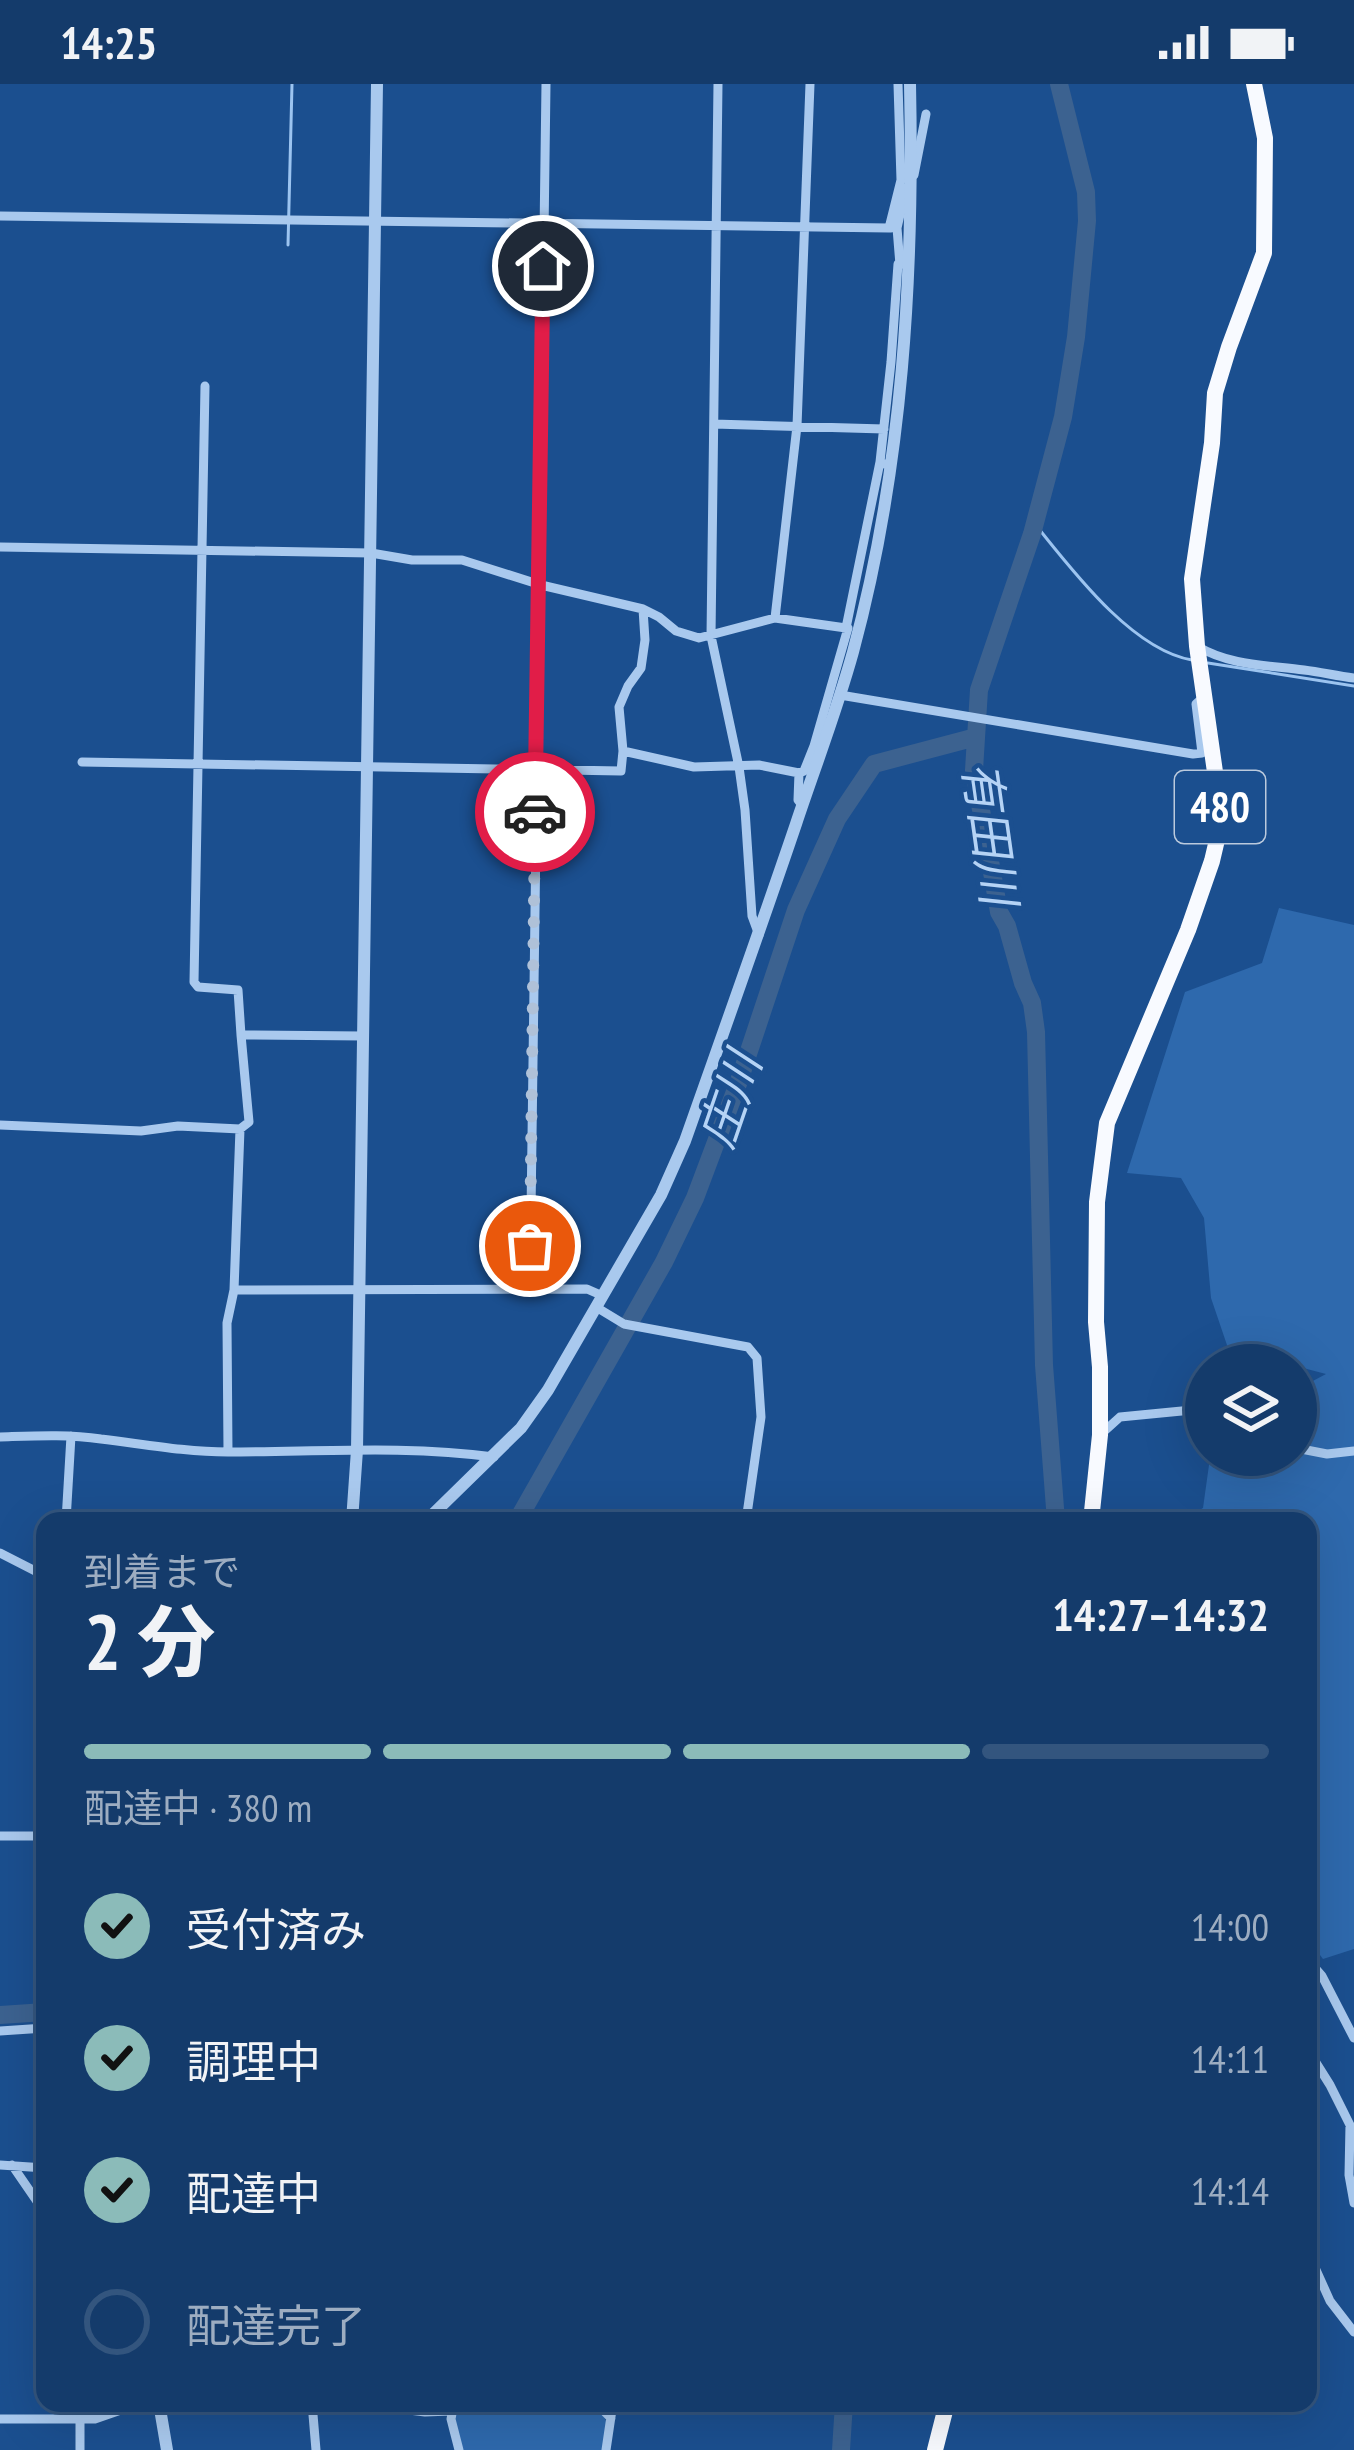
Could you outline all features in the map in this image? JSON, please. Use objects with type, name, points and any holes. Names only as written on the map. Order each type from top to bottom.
[{"type":"highway","name":"480","points":[[1092,1512],[1100,1436],[1096,1322],[1101,1156],[1107,1124],[1172,970],[1220,827],[1192,579],[1215,393],[1264,253],[1265,138],[1254,84]]},
{"type":"highway","points":[[935,2450],[945,2412]]},
{"type":"street","points":[[353,1512],[377,84]]},
{"type":"street","points":[[530,1288],[546,84]]},
{"type":"street","points":[[718,84],[711,637],[739,766],[752,916],[758,935]]},
{"type":"street","points":[[776,618],[797,426],[810,84]]},
{"type":"street","points":[[622,751],[694,767],[760,765],[804,771],[846,628],[902,378],[903,268],[893,228],[901,180],[898,84]]},
{"type":"street","points":[[910,84],[912,182]]},
{"type":"street","points":[[436,1512],[521,1428],[661,1195],[685,1142],[844,696],[867,592],[885,464],[884,429],[912,182],[926,113]]},
{"type":"street","points":[[893,228],[907,184],[912,182]]},
{"type":"street","points":[[0,216],[893,228]]},
{"type":"street","points":[[0,1125],[141,1131],[178,1126],[240,1129],[249,1122],[238,990],[198,987],[194,982],[205,386]]},
{"type":"street","points":[[714,424],[884,429]]},
{"type":"street","points":[[0,547],[370,553],[412,560],[462,560],[643,609],[676,631],[699,638],[776,618],[849,628],[860,595],[867,592]]},
{"type":"street","points":[[82,762],[621,771],[620,706],[641,668],[643,609]]},
{"type":"street","points":[[1197,646],[1211,655],[1258,666],[1354,678]]},
{"type":"street","points":[[844,696],[1193,754],[1202,753],[1196,704],[1204,696]]},
{"type":"street","points":[[799,772],[802,805]]},
{"type":"street","points":[[242,1034],[363,1036]]},
{"type":"street","points":[[228,1453],[227,1323],[235,1290],[240,1129]]},
{"type":"street","points":[[235,1290],[586,1288],[624,1324],[748,1348],[757,1358],[761,1417],[747,1512]]},
{"type":"street","points":[[1100,1436],[1120,1418],[1185,1411]]},
{"type":"street","points":[[0,1437],[71,1436],[228,1453],[357,1450],[494,1457]]},
{"type":"street","points":[[67,1512],[71,1436]]},
{"type":"street","points":[[1317,1452],[1354,1451]]},
{"type":"street","points":[[0,1553],[36,1571]]},
{"type":"street","points":[[0,1836],[36,1836]]},
{"type":"street","points":[[1317,1970],[1354,2038]]},
{"type":"street","points":[[0,2031],[36,2029]]},
{"type":"street","points":[[1317,2064],[1349,2125],[1354,2203]]},
{"type":"street","points":[[6,2165],[36,2167]]},
{"type":"street","points":[[6,2165],[36,2202]]},
{"type":"street","points":[[1317,2272],[1330,2301],[1354,2332]]},
{"type":"street","points":[[0,2419],[105,2417],[118,2412]]},
{"type":"street","points":[[161,2412],[167,2450]]},
{"type":"street","points":[[313,2412],[316,2450]]},
{"type":"street","points":[[448,2412],[459,2450]]},
{"type":"street","points":[[604,2412],[611,2418]]},
{"type":"street","points":[[606,2450],[612,2412]]},
{"type":"street","points":[[74,2416],[80,2450]]},
{"type":"shaded area","points":[[1279,908],[1354,925],[1354,1949],[1323,1959],[1317,1951],[1317,1512],[1196,1512],[1203,1508],[1207,1476],[1317,1476],[1317,1379],[1326,1374],[1317,1372],[1317,1344],[1227,1344],[1211,1298],[1204,1218],[1181,1178],[1127,1173],[1185,992],[1262,963]]},
{"type":"shaded area","points":[[456,2412],[599,2412],[607,2431],[604,2450],[462,2450]]},
{"type":"waterway","points":[[288,245],[292,84]]},
{"type":"waterway","name":"有田川","points":[[1055,1512],[1044,1365],[1036,1032],[1032,1003],[999,912],[974,770],[979,690],[1032,534],[1063,417],[1076,337],[1086,192],[1059,84]]},
{"type":"waterway","points":[[1035,524],[1085,585],[1126,625],[1147,641],[1192,660]]},
{"type":"waterway","points":[[1208,663],[1354,686]]},
{"type":"waterway","name":"庄川","points":[[522,1512],[664,1262],[695,1198],[796,910],[837,819],[874,764],[976,737]]},
{"type":"waterway","name":"庄川","points":[[0,2015],[36,2013]]},
{"type":"waterway","name":"有田川","points":[[841,2450],[843,2412]]},
{"type":"way so far","points":[[530,1246],[535,812]]},
{"type":"route","points":[[535,812],[543,266]]}]
